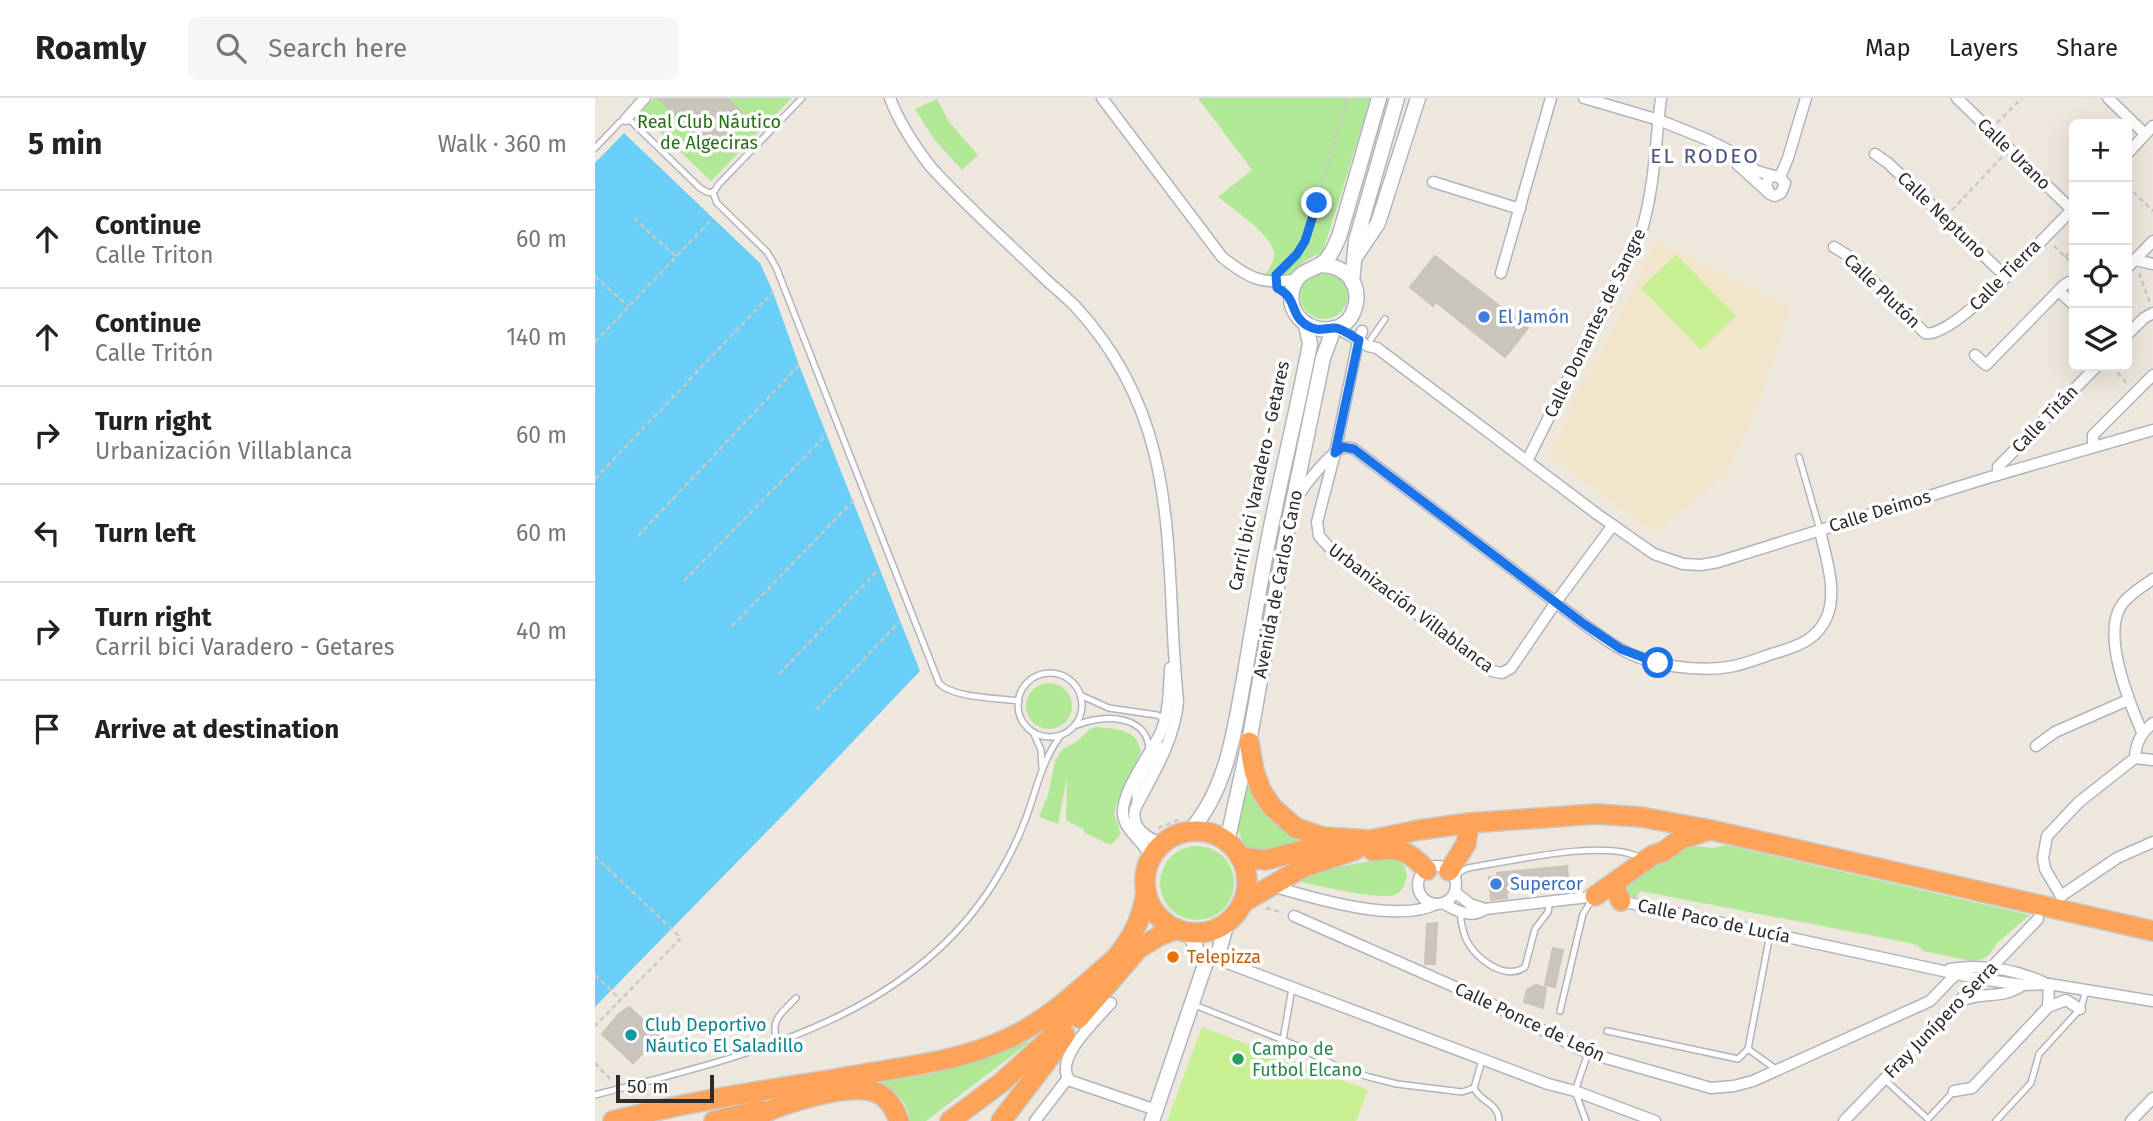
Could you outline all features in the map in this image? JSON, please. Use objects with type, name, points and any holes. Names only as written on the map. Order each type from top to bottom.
[{"type":"highway","points":[[1248,742],[1261,790],[1284,819],[1310,834],[1359,843]]},
{"type":"highway","points":[[1184,930],[1161,918],[1154,911],[1146,892],[1145,881],[1156,840],[1171,837],[1186,825],[1209,832],[1233,849],[1265,860],[1469,823],[1596,814],[1641,817],[1711,830],[2152,932]]},
{"type":"highway","points":[[1641,817],[1657,828],[1660,837],[1649,858]]},
{"type":"highway","points":[[1453,881],[1466,844],[1469,823]]},
{"type":"highway","points":[[1595,896],[1681,839],[1711,830]]},
{"type":"highway","points":[[1359,843],[1364,852],[1398,848],[1409,853],[1427,870]]},
{"type":"highway","points":[[1001,1121],[1065,1034],[1138,949],[1159,936],[1184,930],[1209,931],[1227,922],[1242,902],[1270,885],[1359,843]]},
{"type":"highway","points":[[1233,849],[1247,879],[1242,902]]},
{"type":"highway","points":[[1616,880],[1616,891],[1621,901]]},
{"type":"highway","points":[[950,1121],[1002,1082],[1045,1043],[1131,939],[1139,923],[1146,892]]},
{"type":"highway","points":[[613,1121],[665,1108],[952,1059],[1007,1039],[1039,1021],[1117,957]]},
{"type":"highway","points":[[959,1121],[1065,1034]]},
{"type":"highway","points":[[714,1121],[834,1092],[862,1091],[875,1092],[886,1098],[899,1121]]},
{"type":"highway","points":[[747,1121],[786,1104]]},
{"type":"street","points":[[626,119],[645,98]]},
{"type":"street","points":[[1102,98],[1222,257],[1238,270],[1280,289],[1291,298]]},
{"type":"street","points":[[1319,265],[1335,267],[1348,275],[1357,297],[1353,312],[1336,328],[1321,330],[1306,325],[1296,313],[1291,298],[1292,291],[1304,271],[1319,265],[1329,256],[1339,237],[1380,98]]},
{"type":"street","points":[[1352,282],[1356,242],[1397,98]]},
{"type":"street","points":[[1355,257],[1378,223],[1418,98]]},
{"type":"street","points":[[1501,273],[1551,98]]},
{"type":"street","points":[[1584,98],[1660,120],[1720,146],[1747,165],[1777,176],[1785,183],[1779,195],[1770,194],[1720,146]]},
{"type":"street","name":"Calle Donantes de Sangre","points":[[1527,461],[1641,233],[1649,208],[1655,173],[1661,98]]},
{"type":"street","points":[[1777,176],[1788,158],[1806,98]]},
{"type":"street","name":"Calle Urano","points":[[1957,98],[2069,205]]},
{"type":"street","points":[[2108,98],[2149,130],[2132,149]]},
{"type":"street","points":[[891,101],[912,142],[930,166],[1075,306],[1100,338],[1128,380],[1150,433],[1160,477],[1168,535],[1178,702],[1176,723],[1164,753],[1135,809],[1138,828],[1156,840]]},
{"type":"street","name":"Calle Neptuno","points":[[1875,154],[1888,163],[2006,277]]},
{"type":"street","points":[[1433,182],[1520,209]]},
{"type":"street","name":"Calle Tierra","points":[[1930,335],[1968,313],[2069,213]]},
{"type":"street","points":[[2132,263],[2153,241]]},
{"type":"street","name":"Calle Plutón","points":[[1834,247],[1847,256],[1930,335]]},
{"type":"street","points":[[2132,264],[2153,264]]},
{"type":"street","points":[[1262,281],[1297,279]]},
{"type":"street","points":[[1975,355],[1986,365],[2069,282]]},
{"type":"street","points":[[2059,291],[2069,300]]},
{"type":"street","points":[[1353,312],[1367,340]]},
{"type":"street","points":[[2132,330],[2153,313]]},
{"type":"street","name":"Avenida de Carlos Cano","points":[[1186,825],[1198,821],[1214,794],[1227,761],[1267,547],[1310,344],[1306,325]]},
{"type":"street","name":"Calle Deimos","points":[[1336,328],[1367,340],[1654,554],[1683,564],[1719,562],[2153,429]]},
{"type":"street","name":"Avenida de Carlos Cano","points":[[1233,849],[1248,742],[1292,506],[1323,358],[1336,328]]},
{"type":"street","name":"Urbanización Villablanca","points":[[1367,340],[1317,522],[1319,536],[1322,542],[1492,671],[1502,673],[1511,668],[1613,525]]},
{"type":"street","name":"Calle Titán","points":[[1998,475],[1998,467],[2092,371]]},
{"type":"street","points":[[2093,447],[2093,435],[2153,374]]},
{"type":"street","points":[[1292,506],[1306,483],[1335,453],[1343,447],[1354,449],[1621,649],[1658,663],[1696,669],[1733,666],[1793,648],[1818,633],[1828,615],[1833,595],[1820,530]]},
{"type":"street","points":[[2153,579],[2122,604],[2117,614],[2114,643],[2128,700],[2142,732],[2153,738]]},
{"type":"street","points":[[1150,859],[1146,846],[1132,834],[1123,816],[1126,795],[1162,730],[1173,648]]},
{"type":"street","points":[[2036,746],[2055,732],[2128,700]]},
{"type":"street","points":[[2135,758],[2136,746],[2142,732],[2153,723]]},
{"type":"street","points":[[2153,760],[2135,758],[2079,802],[2047,836],[2043,858],[2045,869],[2061,896],[2117,858],[2153,842]]},
{"type":"street","points":[[1460,912],[1426,900],[1419,891],[1419,879],[1427,870],[1438,867],[1453,881],[1470,904],[1485,909]]},
{"type":"street","points":[[1270,885],[1317,900],[1410,912],[1425,910],[1448,901],[1453,881]]},
{"type":"street","name":"Calle Paco de Lucía","points":[[1460,912],[1475,914],[1485,909],[1595,896],[1980,979],[2024,980],[2153,1000]]},
{"type":"street","name":"Calle Ponce de León","points":[[1294,916],[1471,994],[1588,1053],[1711,1088],[1753,1081],[1930,1001],[1956,974]]},
{"type":"street","name":"Fray Junípero Serra","points":[[1844,1121],[2038,919]]},
{"type":"street","points":[[1111,1003],[1077,1043],[1067,1058],[1064,1069],[1068,1079],[1154,1116],[1192,1004],[1227,922]]},
{"type":"street","points":[[1184,930],[1197,951],[1211,957],[1548,1084],[1575,1091],[1655,1121]]},
{"type":"street","points":[[1954,1006],[1968,997],[2002,995],[2014,991],[2024,980],[2015,964],[2015,943]]},
{"type":"street","name":"Calle Paco de Lucía","points":[[1941,971],[1963,967],[1990,968],[2024,980]]},
{"type":"street","points":[[2048,1007],[2049,984]]},
{"type":"street","points":[[1954,1091],[1972,1088],[2048,1007],[2066,1000],[2080,1009]]},
{"type":"street","points":[[1035,1121],[1068,1079]]},
{"type":"street","points":[[2131,1121],[2153,1098]]},
{"type":"lane","points":[[802,98],[719,184],[713,193],[714,199],[767,252],[776,267],[939,683],[949,691],[1019,701]]},
{"type":"lane","points":[[595,148],[626,119],[701,188],[713,193]]},
{"type":"lane","points":[[1367,340],[1385,319]]},
{"type":"lane","points":[[1798,457],[1820,530]]},
{"type":"lane","points":[[1042,768],[1041,750],[1033,732],[1020,715],[1019,701],[1030,681],[1044,674],[1051,674],[1072,682],[1080,695],[1081,712],[1074,727]]},
{"type":"lane","points":[[1080,695],[1101,705],[1165,718],[1167,723],[1164,737],[1135,793],[1135,809]]},
{"type":"lane","points":[[595,1095],[734,1057],[806,1032],[843,1015],[893,986],[926,961],[962,927],[992,886],[1024,825],[1042,768],[1052,748],[1061,735],[1074,727],[1097,718],[1132,722],[1139,726],[1147,737],[1149,755]]},
{"type":"lane","points":[[1033,732],[1046,737],[1061,735]]},
{"type":"lane","points":[[1453,881],[1460,872],[1468,868],[1580,850],[1626,852],[1649,858]]},
{"type":"lane","points":[[1560,1011],[1583,914],[1595,896]]},
{"type":"lane","points":[[1460,912],[1462,930],[1474,952],[1500,970],[1513,973],[1525,967],[1535,929],[1548,912],[1550,901]]},
{"type":"lane","points":[[1607,1031],[1738,1059],[1748,1049],[1770,934]]},
{"type":"lane","points":[[1283,1040],[1292,987]]},
{"type":"lane","points":[[1996,1121],[2031,1083],[2039,1054],[2080,1009],[2086,990]]},
{"type":"lane","points":[[778,1043],[773,1030],[776,1019],[796,998]]},
{"type":"lane","points":[[1192,1004],[1283,1040],[1340,1068],[1387,1082],[1462,1092],[1474,1088]]},
{"type":"lane","points":[[1748,1049],[1777,1070]]},
{"type":"lane","points":[[1586,1121],[1575,1091],[1588,1053]]},
{"type":"lane","points":[[1483,1058],[1474,1088],[1478,1096],[1496,1107],[1500,1121]]},
{"type":"lane","points":[[1884,1079],[1927,1120],[1954,1091]]},
{"type":"path","points":[[1277,282],[1276,275],[1297,254],[1305,241],[1348,98]]},
{"type":"path","points":[[1990,131],[2022,98]]},
{"type":"path","points":[[1944,217],[2009,150]]},
{"type":"path","points":[[2132,191],[2153,211]]},
{"type":"path","points":[[634,218],[676,257]]},
{"type":"path","points":[[595,342],[713,218]]},
{"type":"path","points":[[2044,236],[2069,261]]},
{"type":"path","points":[[2065,257],[2069,253]]},
{"type":"path","points":[[2132,266],[2153,313]]},
{"type":"path","points":[[595,276],[628,306]]},
{"type":"path","points":[[595,479],[773,292]]},
{"type":"path","points":[[638,536],[799,365]]},
{"type":"path","points":[[2116,371],[2135,392]]},
{"type":"path","points":[[684,581],[827,434]]},
{"type":"path","points":[[732,626],[854,500]]},
{"type":"path","points":[[779,674],[879,569]]},
{"type":"path","points":[[816,710],[899,622]]},
{"type":"path","points":[[1156,840],[1156,829],[1186,825]]},
{"type":"path","points":[[595,856],[681,938],[595,1026]]},
{"type":"path","points":[[1242,902],[1294,916]]},
{"type":"path","points":[[595,975],[620,999]]},
{"type":"path","points":[[595,1063],[613,1082],[625,1079],[627,1086]]},
{"type":"shaded area","points":[[1656,239],[1791,307],[1759,404],[1727,474],[1657,533],[1547,454]]},
{"type":"green space","name":"Real Club Náutico de Algeciras","points":[[654,98],[792,98],[711,181],[640,113]]},
{"type":"green space","points":[[1198,98],[1371,98],[1324,248],[1321,253],[1299,266],[1289,278],[1266,274],[1274,259],[1271,246],[1251,222],[1218,197],[1252,170]]},
{"type":"green space","points":[[937,99],[949,122],[978,155],[962,170],[934,139],[915,109]]},
{"type":"green space","points":[[1676,255],[1736,316],[1701,350],[1641,288]]},
{"type":"green space","points":[[1324,271],[1341,278],[1348,295],[1341,312],[1324,319],[1307,312],[1300,295],[1307,278]]},
{"type":"green space","points":[[1049,683],[1065,690],[1072,706],[1065,722],[1049,729],[1033,722],[1026,706],[1033,690]]},
{"type":"green space","points":[[1096,727],[1118,729],[1130,734],[1141,751],[1116,805],[1114,814],[1121,834],[1111,845],[1085,833],[1083,829],[1066,820],[1067,777],[1058,824],[1039,817],[1059,754]]},
{"type":"green space","points":[[1250,776],[1314,841],[1271,853],[1249,849],[1244,845],[1238,830],[1238,819]]},
{"type":"green space","points":[[1684,845],[1714,848],[1726,845],[2030,915],[1997,943],[1990,954],[1983,959],[1971,961],[1923,951],[1910,943],[1640,891],[1636,898],[1629,895],[1628,887],[1633,880]]},
{"type":"green space","points":[[1197,846],[1211,849],[1223,857],[1231,869],[1234,883],[1231,897],[1223,909],[1211,917],[1197,920],[1183,917],[1171,909],[1163,897],[1160,883],[1163,869],[1171,857],[1183,849]]},
{"type":"green space","points":[[1390,857],[1403,862],[1407,875],[1401,890],[1390,896],[1349,892],[1297,881],[1339,867]]},
{"type":"green space","name":"Campo de Futbol Elcano","points":[[1202,1027],[1368,1090],[1356,1121],[1167,1121]]},
{"type":"green space","points":[[1033,1033],[1026,1045],[926,1121],[910,1121],[907,1108],[900,1098],[880,1082],[959,1066],[995,1053]]},
{"type":"water","points":[[624,133],[760,263],[920,671],[595,1007],[595,163]]},
{"type":"building","points":[[658,98],[727,98],[742,113],[726,129],[740,144],[731,153],[721,143],[713,151]]},
{"type":"building","name":"El Jamón","points":[[1435,256],[1528,328],[1505,357],[1436,302],[1433,306],[1410,287]]},
{"type":"building","points":[[1567,866],[1569,885],[1506,892],[1507,898],[1491,900],[1489,877],[1497,876],[1497,873]]},
{"type":"building","points":[[1437,923],[1435,964],[1425,964],[1427,924]]},
{"type":"building","points":[[1553,948],[1563,950],[1555,987],[1545,985]]},
{"type":"building","points":[[1536,985],[1546,988],[1543,1008],[1524,1002],[1527,990]]},
{"type":"building","name":"Club Deportivo Náutico El Saladillo","points":[[629,1007],[660,1036],[633,1063],[602,1034],[619,1014]]},
{"type":"place","name":"El Jamón","points":[[1484,317]]},
{"type":"place","name":"Supercor","points":[[1496,884]]},
{"type":"place","name":"Telepizza","points":[[1173,957]]},
{"type":"place","name":"Club Deportivo Náutico El Saladillo","points":[[631,1035]]},
{"type":"place","name":"Campo de Futbol Elcano","points":[[1238,1059]]},
{"type":"district","name":"EL RODEO","points":[[1705,156]]},
{"type":"route","points":[[1317,203],[1305,241],[1297,254],[1276,275],[1277,288],[1291,298],[1296,313],[1306,325],[1321,330],[1337,328],[1359,340],[1335,453],[1343,447],[1354,449],[1584,624],[1621,649],[1658,663]]}]
